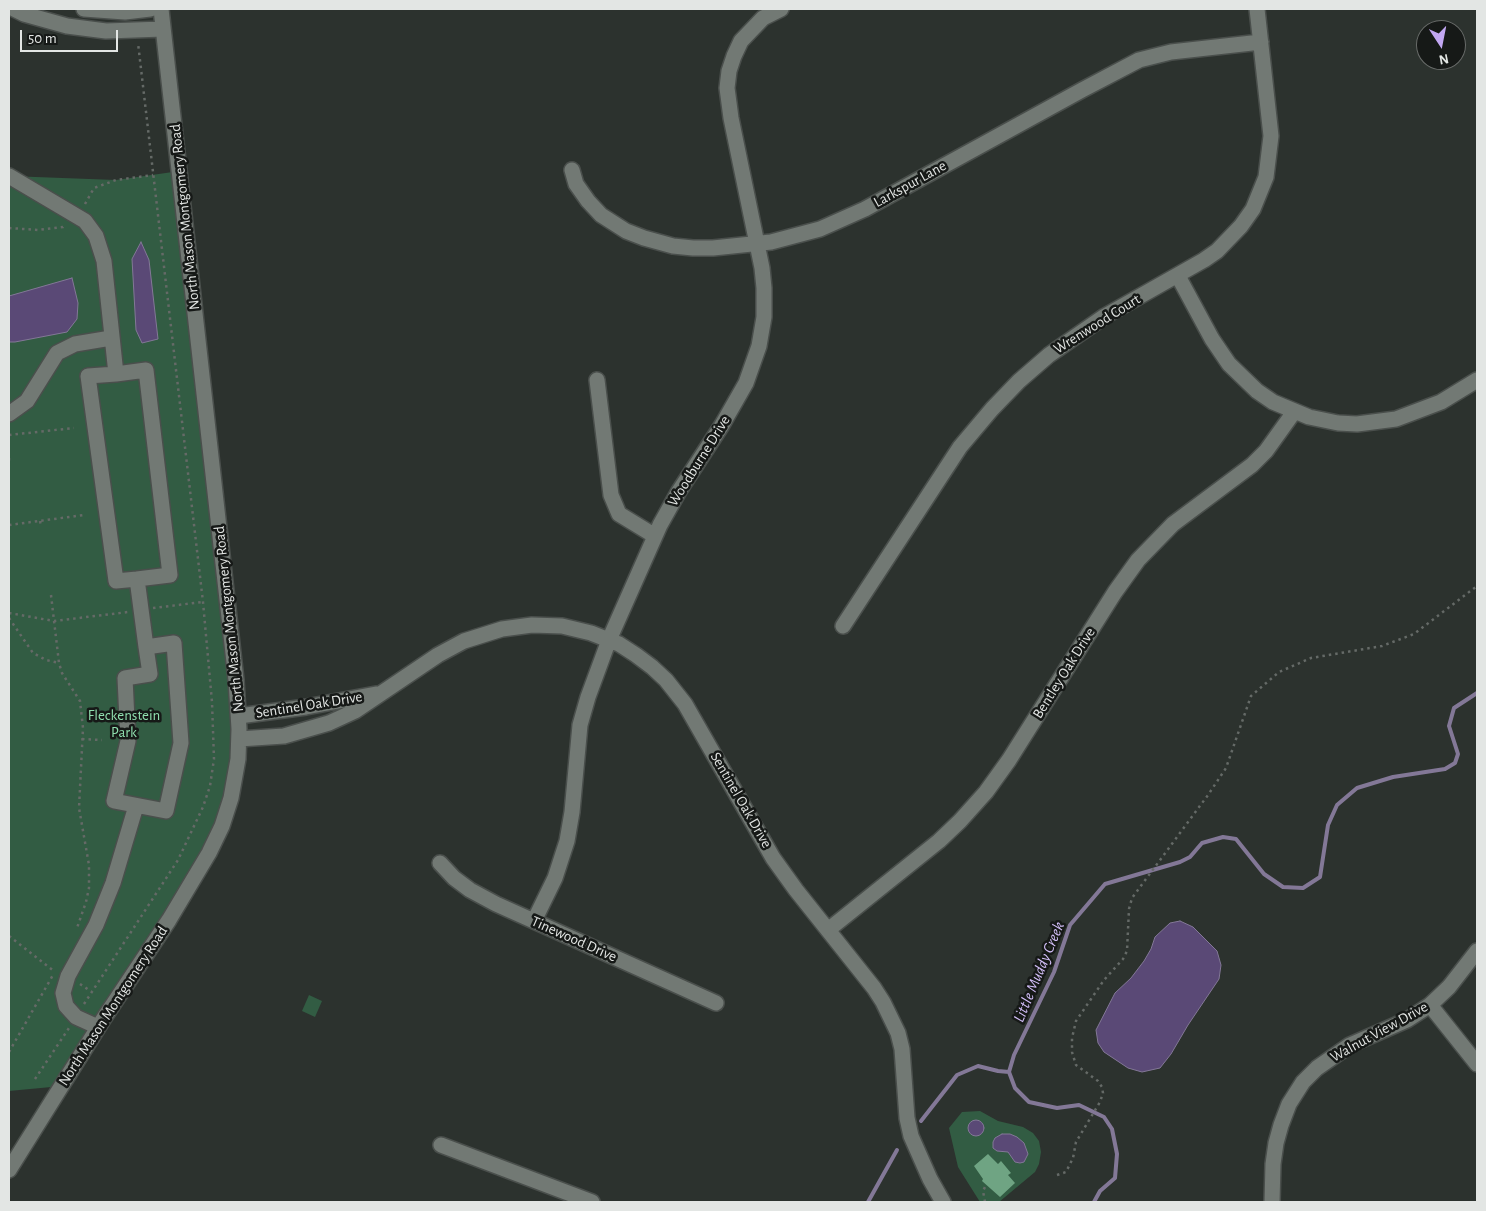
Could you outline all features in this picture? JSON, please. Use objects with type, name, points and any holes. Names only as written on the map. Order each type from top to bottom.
[{"type":"street","points":[[14,9],[24,14],[68,26],[106,31],[163,29]]},
{"type":"street","points":[[84,9],[124,12],[150,9]]},
{"type":"street","name":"North Mason Montgomery Road","points":[[9,1170],[98,1027],[169,920],[209,853],[222,826],[234,788],[238,759],[239,739],[235,671],[161,9]]},
{"type":"street","name":"Woodburne Drive","points":[[534,921],[555,878],[567,841],[572,812],[580,725],[609,640],[655,536],[679,491],[722,425],[754,365],[764,317],[764,288],[758,244],[731,118],[727,88],[729,71],[741,41],[763,18],[781,9]]},
{"type":"street","name":"Wrenwood Court","points":[[843,626],[960,447],[1019,381],[1072,337],[1105,316],[1211,256],[1230,239],[1252,209],[1266,177],[1271,136],[1257,9]]},
{"type":"street","name":"Larkspur Lane","points":[[572,170],[576,184],[588,201],[602,215],[626,231],[673,246],[693,248],[758,244],[820,229],[865,209],[1139,60],[1170,52],[1261,42]]},
{"type":"street","points":[[9,176],[85,221],[96,236],[104,261],[116,374]]},
{"type":"street","points":[[1178,276],[1212,339],[1229,364],[1257,391],[1273,402],[1294,412],[1318,420],[1338,423],[1376,423],[1396,420],[1423,410],[1477,380]]},
{"type":"street","points":[[9,414],[27,401],[57,353],[75,344],[111,338]]},
{"type":"street","points":[[146,370],[170,575],[137,579],[116,581],[88,376],[146,370]]},
{"type":"street","points":[[597,380],[610,495],[619,514],[655,536]]},
{"type":"street","name":"Bentley Oak Drive","points":[[828,930],[939,841],[960,821],[986,792],[1009,760],[1115,592],[1138,560],[1173,524],[1252,465],[1266,451],[1294,412]]},
{"type":"street","points":[[137,579],[146,647],[150,674],[125,678],[128,741],[114,801],[166,811],[181,743],[174,643],[146,647]]},
{"type":"street","name":"Sentinel Oak Drive","points":[[239,739],[284,736],[329,724],[355,711],[455,645],[502,629],[532,625],[562,626],[591,633],[636,654],[666,680],[685,704],[774,858],[796,890],[874,988],[898,1033],[904,1064],[907,1118],[912,1136],[926,1170],[943,1202]]},
{"type":"street","name":"Sentinel Oak Drive","points":[[238,716],[306,707],[380,693]]},
{"type":"street","points":[[98,1027],[76,1017],[66,1006],[62,974],[96,925],[113,883],[136,806]]},
{"type":"street","name":"Tinewood Drive","points":[[440,863],[454,878],[470,890],[496,904],[716,1003]]},
{"type":"street","name":"Walnut View Drive","points":[[1272,1202],[1273,1164],[1276,1143],[1289,1104],[1303,1082],[1317,1068],[1350,1045],[1407,1020],[1430,1005],[1449,987],[1477,951]]},
{"type":"street","points":[[1430,1005],[1477,1064]]},
{"type":"street","points":[[441,1145],[592,1202]]},
{"type":"path","points":[[9,435],[74,428]]},
{"type":"path","points":[[9,458],[9,463]]},
{"type":"path","points":[[9,525],[84,515]]},
{"type":"path","points":[[40,520],[41,526]]},
{"type":"path","points":[[1057,1175],[1066,1172],[1073,1158],[1076,1142],[1100,1102],[1103,1093],[1098,1081],[1076,1065],[1072,1052],[1072,1038],[1076,1021],[1104,980],[1123,959],[1126,951],[1129,909],[1132,898],[1208,796],[1226,768],[1251,696],[1279,672],[1311,658],[1382,646],[1414,634],[1477,586]]},
{"type":"path","points":[[51,595],[59,663],[62,673],[80,701],[83,728],[79,808],[89,865],[89,888],[76,930]]},
{"type":"path","points":[[9,612],[54,621],[203,602]]},
{"type":"path","points":[[9,618],[33,653],[46,660],[59,663]]},
{"type":"path","points":[[82,739],[102,740]]},
{"type":"path","points":[[9,936],[62,974],[92,992]]},
{"type":"path","points":[[9,1052],[62,974]]},
{"type":"path","points":[[35,1079],[72,1024]]},
{"type":"path","points":[[985,1202],[983,1191],[986,1185]]},
{"type":"green space","name":"Fleckenstein Park","points":[[180,171],[239,729],[222,826],[62,1086],[9,1091],[9,176],[116,180]]},
{"type":"green space","points":[[309,995],[322,1001],[315,1017],[302,1011]]},
{"type":"green space","points":[[980,1111],[998,1121],[1023,1127],[1033,1133],[1039,1141],[1041,1152],[1039,1164],[1035,1172],[999,1202],[980,1202],[958,1167],[949,1128],[962,1112]]},
{"type":"shaded area","points":[[141,242],[149,260],[158,339],[142,343],[136,330],[132,259]]},
{"type":"shaded area","points":[[72,278],[78,303],[77,319],[67,332],[9,342],[9,296]]},
{"type":"shaded area","points":[[1180,921],[1193,927],[1217,951],[1221,965],[1219,979],[1160,1068],[1142,1072],[1128,1068],[1104,1052],[1098,1043],[1096,1030],[1115,993],[1131,978],[1144,961],[1155,937],[1170,923]]},
{"type":"shaded area","points":[[973,1120],[979,1120],[984,1125],[982,1134],[973,1136],[968,1131],[968,1125]]},
{"type":"shaded area","points":[[1002,1134],[1010,1134],[1024,1143],[1028,1154],[1024,1162],[1015,1162],[1008,1152],[997,1151],[993,1148],[995,1138]]},
{"type":"building","points":[[988,1154],[998,1164],[1001,1161],[1011,1173],[1008,1175],[1015,1183],[1000,1197],[982,1181],[983,1179],[974,1166]]},
{"type":"waterway","name":"Little Muddy Creek","points":[[1094,1202],[1100,1191],[1115,1178],[1117,1154],[1112,1129],[1104,1117],[1079,1105],[1057,1108],[1029,1102],[1015,1088],[1009,1072],[1014,1055],[1054,972],[1070,925],[1105,884],[1180,862],[1190,857],[1202,843],[1223,837],[1236,839],[1264,874],[1283,887],[1303,888],[1320,877],[1328,825],[1337,805],[1357,788],[1393,777],[1445,769],[1455,763],[1458,754],[1449,726],[1454,708],[1477,693]]},
{"type":"waterway","points":[[921,1121],[957,1075],[978,1066],[1009,1072]]},
{"type":"waterway","points":[[868,1202],[897,1150]]}]
